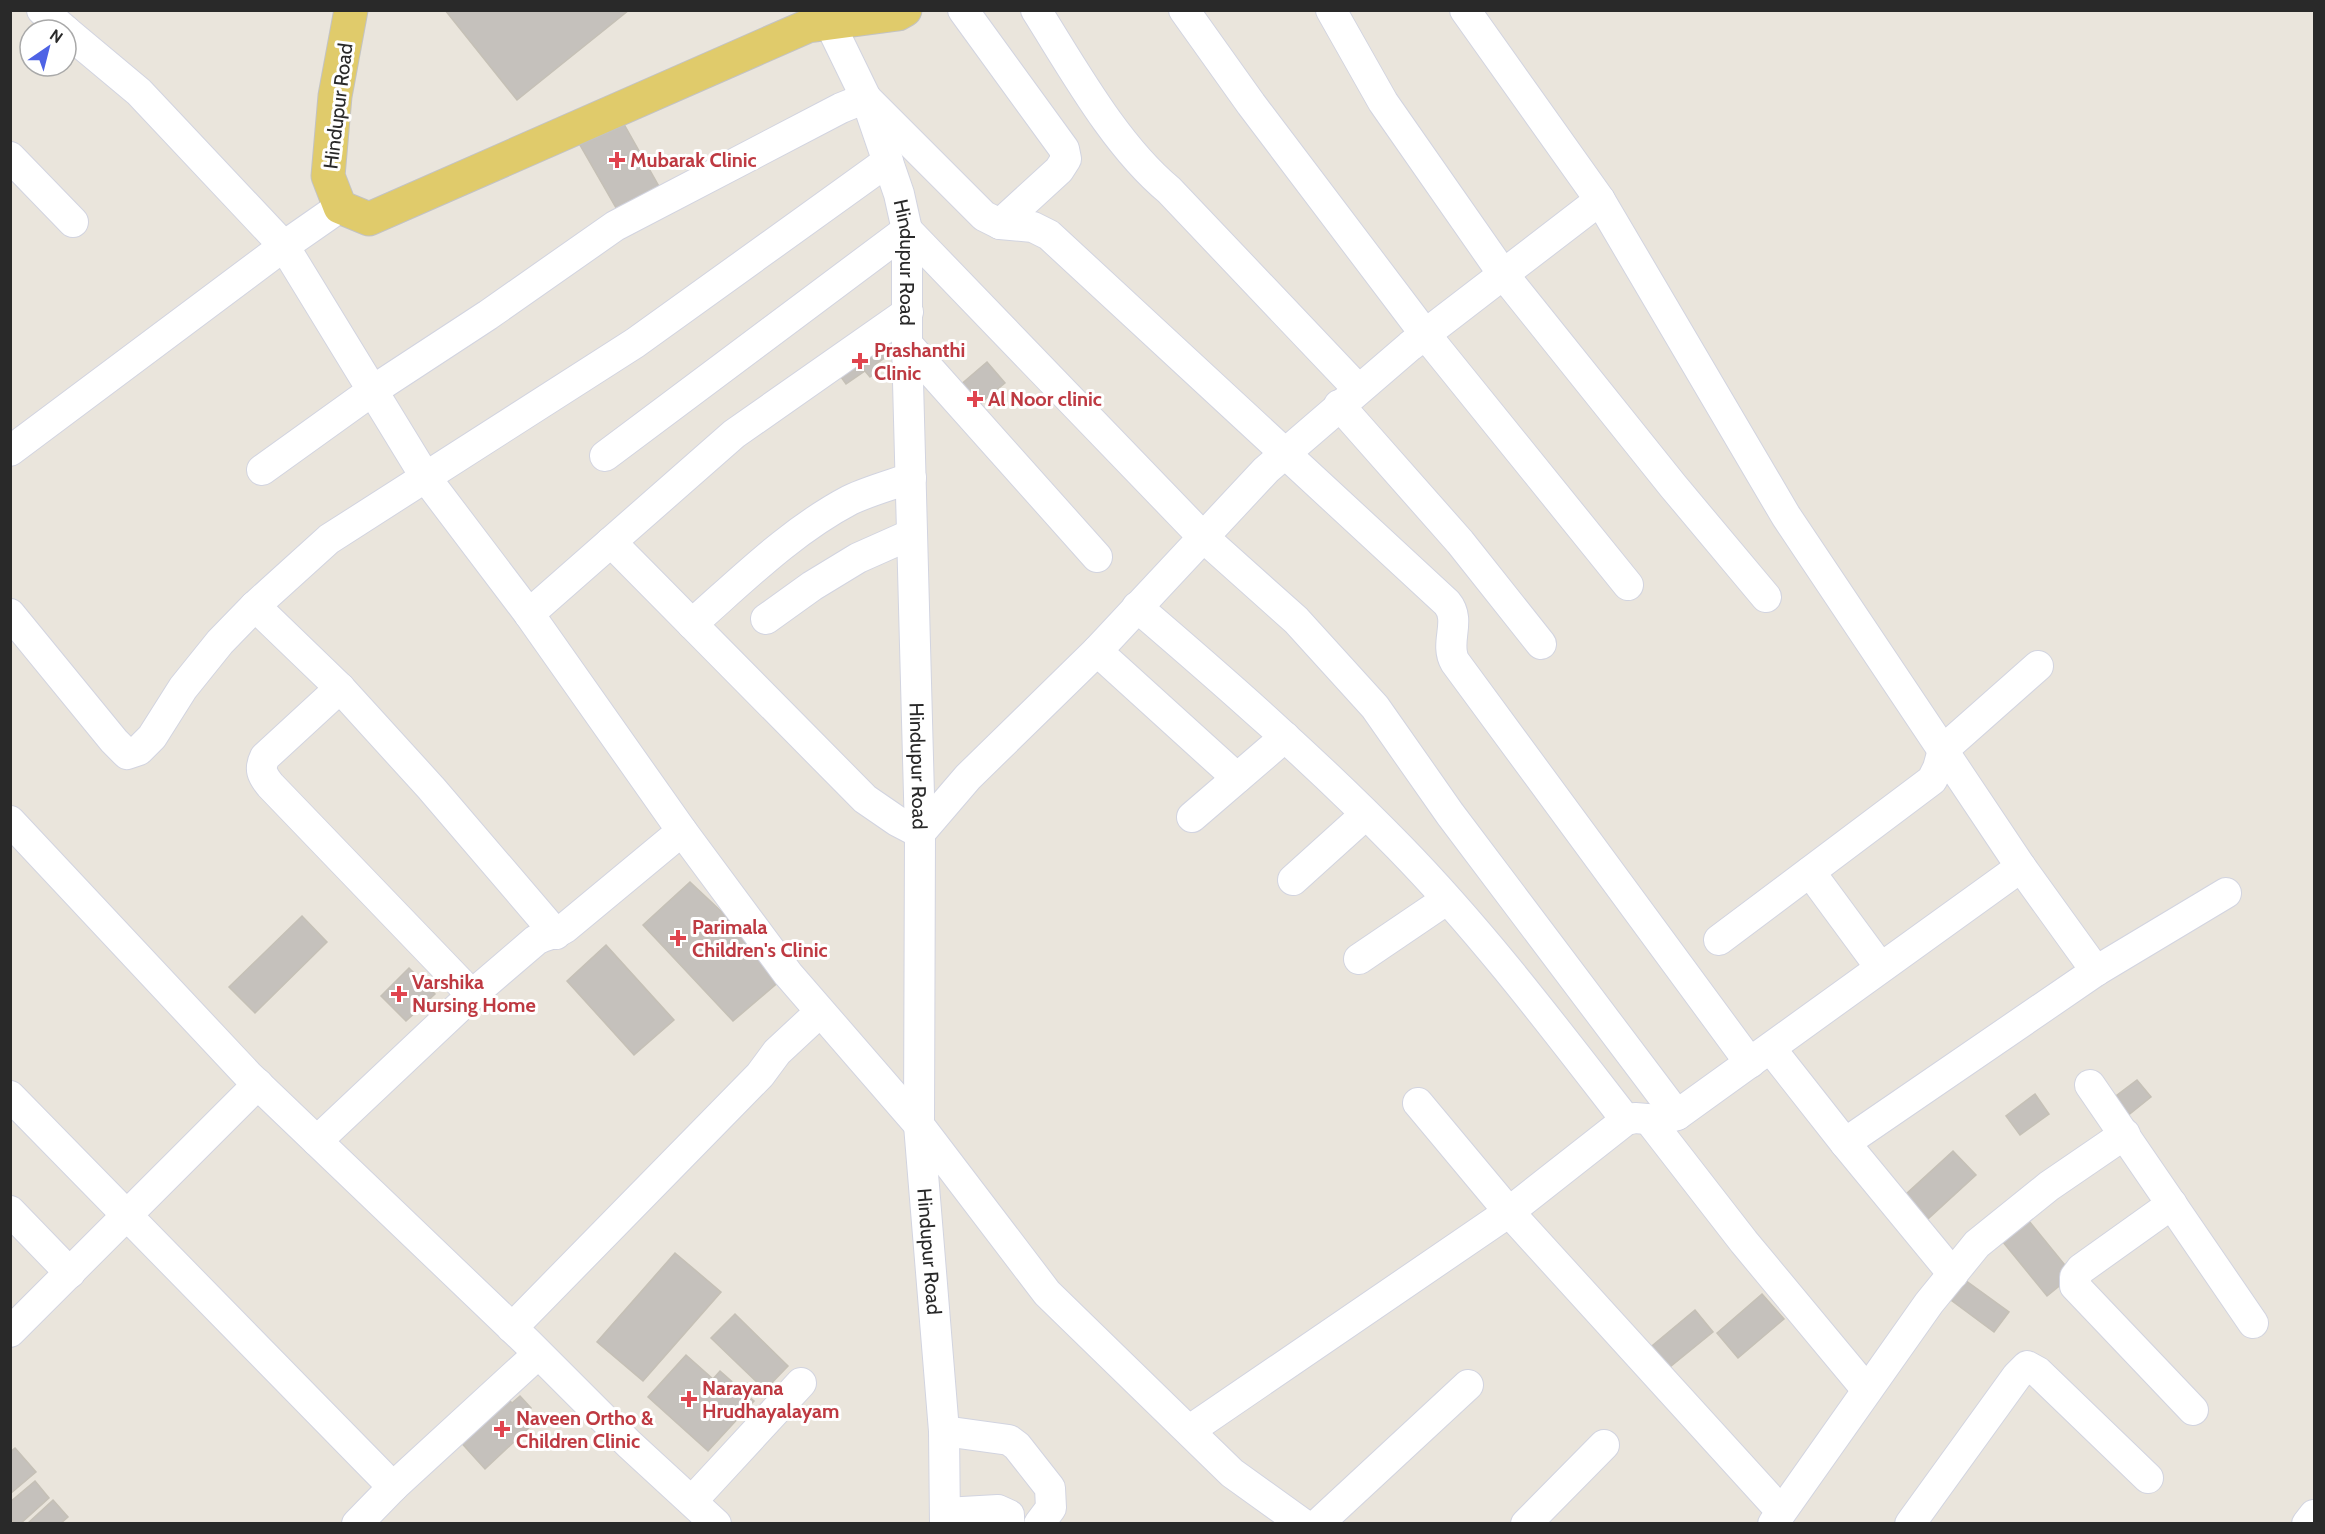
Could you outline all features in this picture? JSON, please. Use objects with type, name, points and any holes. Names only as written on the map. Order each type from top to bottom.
[{"type":"main road","name":"Hindupur Road","points":[[340,207],[328,176],[335,96],[351,10]]},
{"type":"main road","points":[[340,207],[369,219],[807,26],[853,17],[898,14],[905,10]]},
{"type":"street","points":[[963,10],[1064,149],[1066,159],[1059,170],[999,224]]},
{"type":"street","points":[[1036,10],[1094,101],[1148,173],[1169,190],[1349,397],[1541,644]]},
{"type":"street","points":[[1184,10],[1251,104],[1425,334],[1628,585]]},
{"type":"street","points":[[1331,10],[1383,102],[1503,274],[1672,486],[1766,597]]},
{"type":"street","points":[[1465,10],[1600,200],[1786,516],[2021,867],[2096,971]]},
{"type":"street","name":"Hindupur Road","points":[[853,17],[866,98],[899,194],[907,230],[907,344],[920,833],[919,1125],[944,1431],[945,1518]]},
{"type":"street","points":[[78,41],[139,92],[284,246],[426,478],[528,614],[682,831],[788,974],[919,1125],[1047,1293],[1232,1473],[1303,1524]]},
{"type":"street","points":[[262,470],[372,391],[488,315],[615,226],[841,108],[866,98],[984,216],[999,224],[1033,227],[1049,235],[1452,609],[1454,618],[1450,654],[1455,662],[1760,1056],[1845,1143],[1953,1274]]},
{"type":"street","points":[[10,614],[114,741],[127,753],[140,750],[152,737],[183,687],[220,642],[255,606],[329,539],[635,343],[888,161]]},
{"type":"street","points":[[13,164],[73,222]]},
{"type":"street","points":[[611,542],[865,799],[897,821],[920,833],[968,777],[1097,651],[1266,470],[1425,334],[1600,200]]},
{"type":"street","points":[[10,451],[284,246],[340,207]]},
{"type":"street","points":[[605,456],[907,230],[1202,536],[1296,620],[1375,707],[1450,814],[1651,1118],[1744,1242],[1867,1390]]},
{"type":"street","points":[[528,614],[734,434],[908,312]]},
{"type":"street","points":[[907,344],[1097,557]]},
{"type":"street","points":[[692,624],[760,564],[814,521],[853,499],[911,478]]},
{"type":"street","points":[[766,619],[812,586],[858,558],[912,534]]},
{"type":"street","points":[[255,606],[340,688],[556,934]]},
{"type":"street","points":[[1137,607],[1248,702],[1365,814],[1399,848],[1511,972],[1651,1118]]},
{"type":"street","points":[[1097,651],[1237,778]]},
{"type":"street","points":[[1719,940],[1932,780],[1938,768],[1942,750],[2038,666]]},
{"type":"street","points":[[340,688],[265,757],[261,765],[262,774],[472,995]]},
{"type":"street","points":[[1192,817],[1284,737]]},
{"type":"street","points":[[1293,879],[1365,814]]},
{"type":"street","points":[[10,821],[258,1084],[629,1444],[716,1524]]},
{"type":"street","points":[[317,1141],[472,995],[536,940],[545,935],[556,934],[682,831]]},
{"type":"street","points":[[1190,1430],[1651,1118],[1760,1056],[2021,867]]},
{"type":"street","points":[[1810,872],[1880,968]]},
{"type":"street","points":[[1845,1143],[2096,971],[2226,893]]},
{"type":"street","points":[[1359,958],[1446,900]]},
{"type":"street","points":[[512,1328],[760,1076],[777,1052],[820,1012]]},
{"type":"street","points":[[10,1332],[258,1084]]},
{"type":"street","points":[[2090,1085],[2253,1323]]},
{"type":"street","points":[[10,1096],[393,1487]]},
{"type":"street","points":[[1418,1103],[1509,1212],[1777,1517],[1929,1303],[1977,1244],[2049,1186],[2125,1134]]},
{"type":"street","points":[[2172,1204],[2081,1269],[2075,1277],[2075,1286],[2193,1410]]},
{"type":"street","points":[[10,1211],[70,1273]]},
{"type":"street","points":[[357,1524],[393,1487],[538,1354]]},
{"type":"street","points":[[1910,1524],[2017,1376],[2027,1366],[2038,1372],[2148,1478]]},
{"type":"street","points":[[692,1501],[801,1383]]},
{"type":"street","points":[[1318,1524],[1468,1385]]},
{"type":"street","points":[[944,1431],[999,1437],[1017,1446],[1050,1488],[1051,1508],[1039,1524]]},
{"type":"street","points":[[1526,1524],[1604,1445]]},
{"type":"street","points":[[945,1518],[998,1510],[1009,1515],[1009,1524]]},
{"type":"street","points":[[2307,1524],[2314,1515]]},
{"type":"building","points":[[445,10],[629,10],[517,100]]},
{"type":"building","points":[[620,117],[661,190],[619,213],[576,138]]},
{"type":"building","points":[[876,343],[886,357],[876,364],[881,369],[870,377],[865,371],[846,384],[836,370]]},
{"type":"building","points":[[987,362],[1005,383],[976,407],[959,386]]},
{"type":"building","points":[[690,882],[788,974],[733,1021],[643,925]]},
{"type":"building","points":[[302,916],[327,942],[255,1013],[229,987]]},
{"type":"building","points":[[606,945],[674,1020],[634,1055],[567,981]]},
{"type":"building","points":[[409,968],[435,994],[406,1021],[381,996]]},
{"type":"building","points":[[2137,1080],[2151,1097],[2126,1117],[2112,1099]]},
{"type":"building","points":[[2035,1094],[2049,1114],[2020,1135],[2006,1116]]},
{"type":"building","points":[[1953,1151],[1976,1175],[1928,1219],[1906,1194]]},
{"type":"building","points":[[2029,1221],[2073,1275],[2047,1296],[2003,1242]]},
{"type":"building","points":[[675,1253],[721,1292],[643,1381],[597,1342]]},
{"type":"building","points":[[1965,1280],[2009,1312],[1994,1332],[1951,1300]]},
{"type":"building","points":[[1762,1294],[1784,1319],[1738,1358],[1717,1333]]},
{"type":"building","points":[[1695,1310],[1713,1332],[1665,1371],[1647,1350]]},
{"type":"building","points":[[735,1314],[788,1366],[765,1390],[711,1338]]},
{"type":"building","points":[[686,1355],[713,1379],[720,1371],[754,1401],[708,1451],[648,1397]]},
{"type":"building","points":[[504,1395],[512,1403],[520,1396],[531,1408],[523,1415],[532,1425],[485,1469],[457,1438]]},
{"type":"building","points":[[15,1448],[36,1472],[10,1494],[10,1452]]},
{"type":"building","points":[[35,1481],[49,1498],[20,1524],[15,1524],[10,1518],[10,1502]]},
{"type":"building","points":[[53,1500],[68,1517],[60,1524],[27,1524]]},
{"type":"place","name":"Mubarak Clinic","points":[[617,160]]},
{"type":"place","name":"Prashanthi Clinic","points":[[860,361]]},
{"type":"place","name":"Al Noor clinic","points":[[975,399]]},
{"type":"place","name":"Parimala Children's Clinic","points":[[678,938]]},
{"type":"place","name":"Varshika Nursing Home","points":[[399,994]]},
{"type":"place","name":"Narayana Hrudhayalayam","points":[[689,1399]]},
{"type":"place","name":"Naveen Ortho & Children Clinic","points":[[502,1429]]}]
